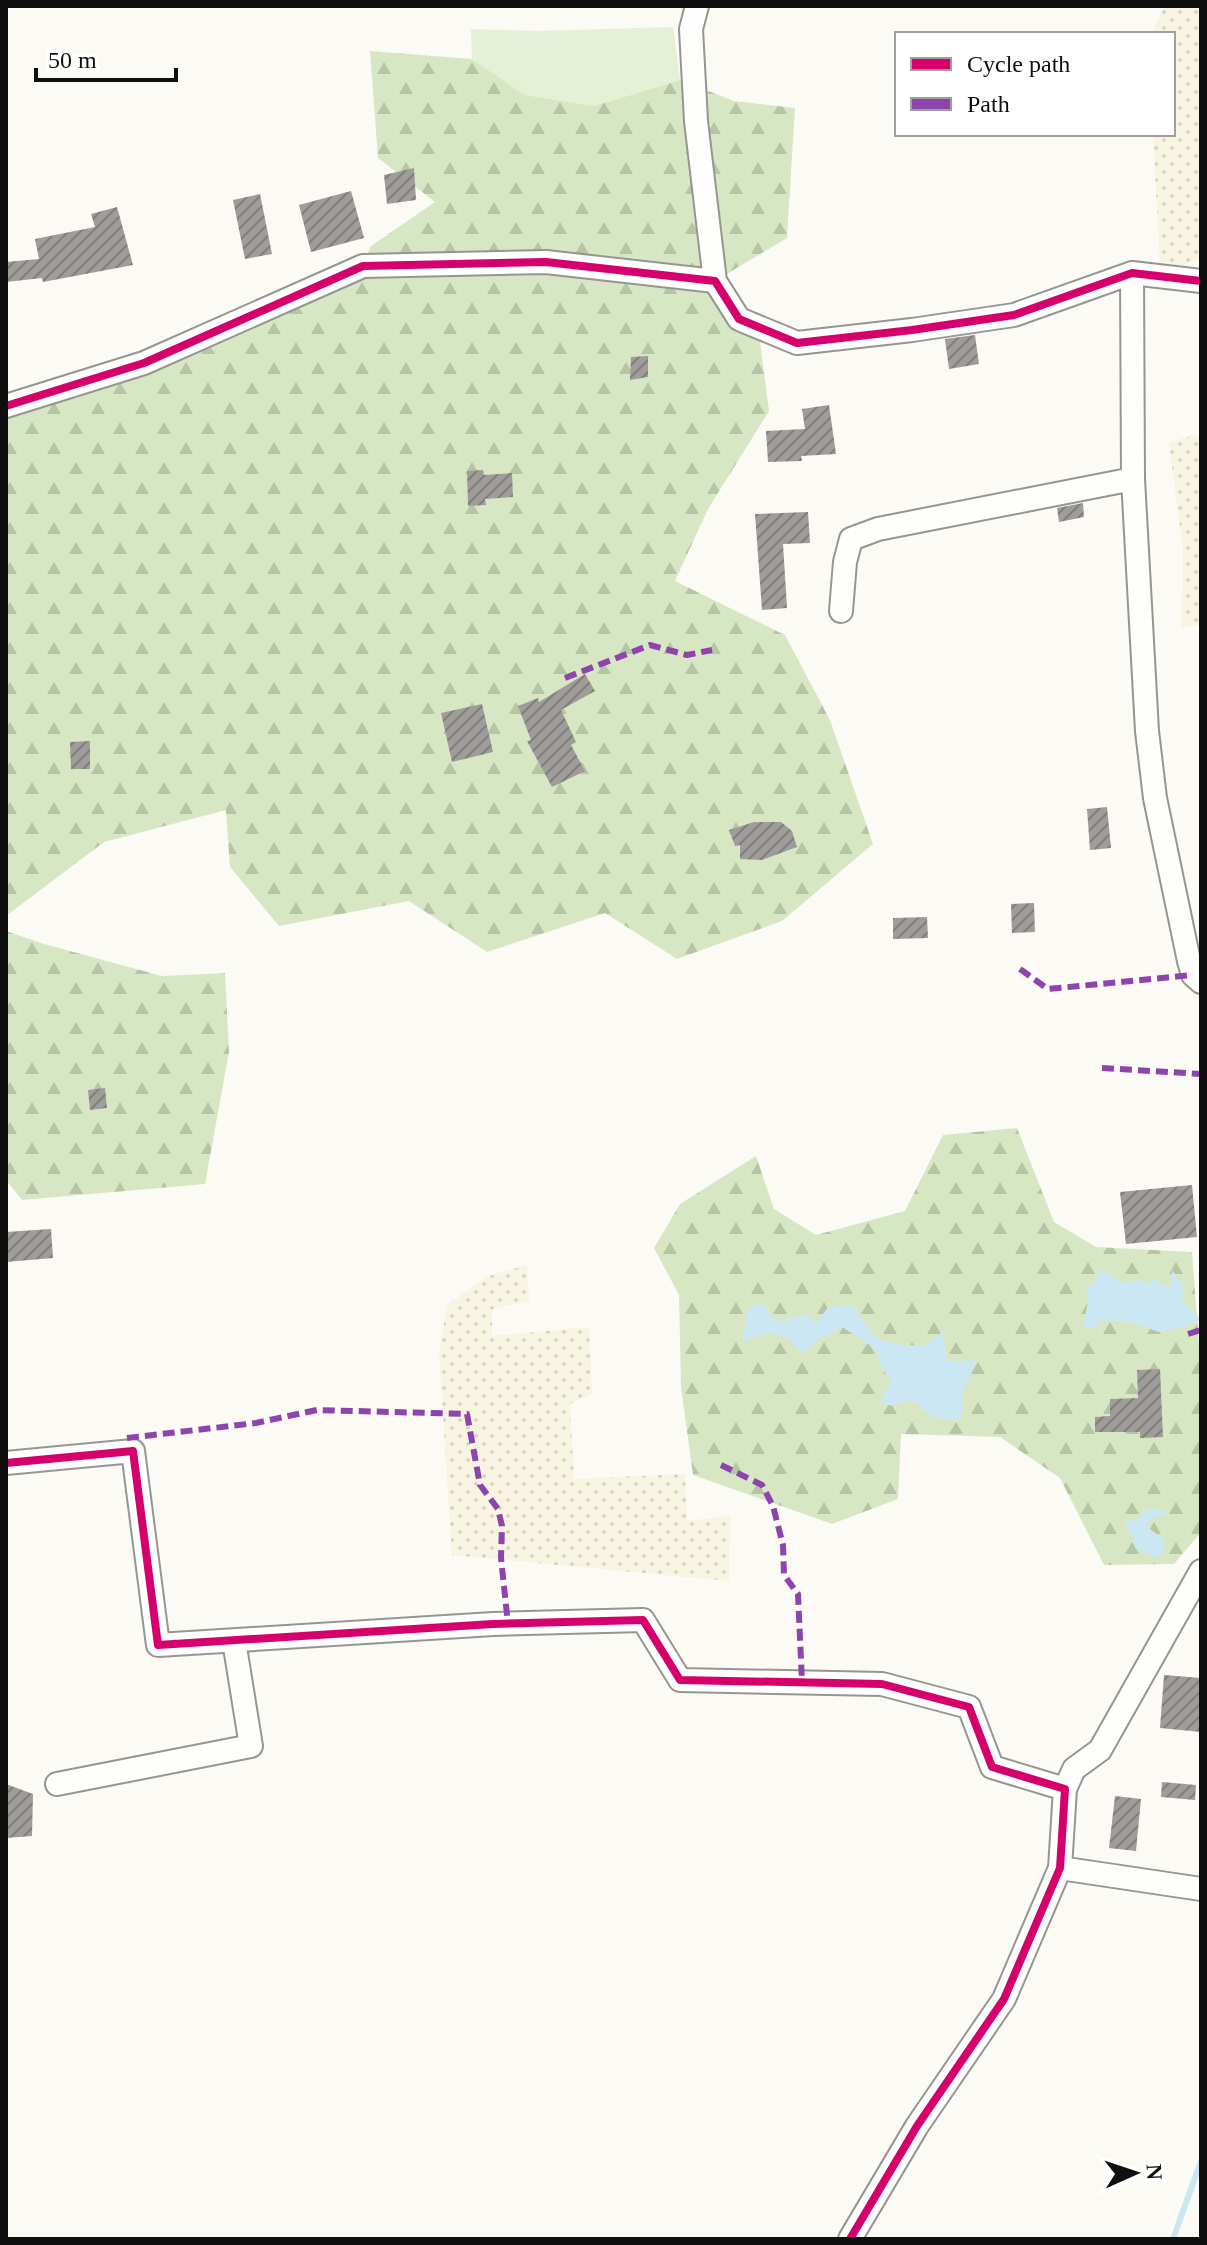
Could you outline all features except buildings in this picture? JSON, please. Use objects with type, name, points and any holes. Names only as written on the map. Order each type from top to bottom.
[{"type":"street","points":[[697,6],[691,29],[696,121],[715,281],[739,319],[797,343],[1014,315],[1132,273],[1201,281]]},
{"type":"street","points":[[6,406],[144,363],[363,266],[546,262],[715,281]]},
{"type":"street","points":[[1132,273],[1133,479],[1147,731],[1155,798],[1189,961],[1193,975],[1201,982]]},
{"type":"street","points":[[841,611],[845,562],[851,539],[878,529],[1133,479]]},
{"type":"street","points":[[6,1463],[133,1451],[158,1645],[493,1624],[643,1620],[680,1680],[882,1684],[969,1707],[992,1767],[1065,1789]]},
{"type":"street","points":[[850,2239],[917,2126],[1004,1999],[1060,1868],[1065,1789],[1074,1769],[1100,1750],[1201,1571]]},
{"type":"street","points":[[57,1784],[251,1746],[234,1641]]},
{"type":"street","points":[[1060,1868],[1201,1889]]},
{"type":"shaded area","points":[[1166,6],[1201,6],[1201,257],[1176,269],[1170,263],[1160,265],[1153,136],[1175,136],[1175,32],[1153,32]]},
{"type":"shaded area","points":[[1191,436],[1201,437],[1201,624],[1182,627],[1183,549],[1169,443]]},
{"type":"shaded area","points":[[527,1265],[529,1301],[492,1309],[492,1336],[589,1327],[592,1393],[570,1404],[574,1479],[685,1474],[687,1521],[730,1516],[729,1581],[452,1555],[439,1352],[447,1305],[489,1276]]},
{"type":"green space","points":[[673,27],[680,80],[594,106],[525,95],[472,59],[471,29],[538,31]]},
{"type":"green space","points":[[370,51],[472,59],[525,95],[594,106],[680,80],[734,101],[795,108],[787,238],[715,281],[758,327],[769,411],[708,509],[675,581],[785,635],[830,720],[873,844],[782,921],[677,959],[605,913],[487,952],[409,901],[279,926],[230,867],[226,810],[104,842],[6,916],[6,403],[362,266],[371,246],[435,202],[378,158]]},
{"type":"green space","points":[[6,931],[162,976],[225,973],[229,1052],[205,1184],[22,1200],[6,1180]]},
{"type":"green space","points":[[1017,1128],[1054,1222],[1096,1247],[1192,1252],[1201,1371],[1201,1532],[1174,1564],[1104,1565],[1060,1478],[1000,1437],[901,1434],[898,1499],[832,1524],[693,1475],[681,1387],[679,1295],[654,1248],[680,1204],[756,1156],[774,1209],[816,1235],[905,1211],[943,1135]]},
{"type":"water","points":[[1100,1269],[1121,1283],[1141,1280],[1145,1285],[1156,1278],[1163,1286],[1172,1285],[1172,1270],[1185,1289],[1180,1299],[1201,1319],[1188,1326],[1159,1332],[1134,1323],[1100,1320],[1096,1328],[1083,1327],[1089,1296],[1085,1288],[1098,1278]]},
{"type":"water","points":[[762,1303],[776,1322],[807,1314],[817,1323],[828,1307],[853,1305],[873,1337],[902,1345],[925,1346],[942,1332],[948,1362],[976,1360],[962,1395],[961,1419],[936,1417],[909,1401],[893,1406],[881,1403],[885,1389],[893,1382],[882,1369],[877,1350],[842,1327],[820,1338],[802,1354],[788,1340],[776,1334],[769,1333],[743,1342],[748,1308]]},
{"type":"water","points":[[1146,1509],[1170,1514],[1154,1517],[1145,1525],[1162,1538],[1165,1549],[1156,1558],[1135,1548],[1125,1520],[1136,1521]]},
{"type":"waterway","points":[[1173,2239],[1201,2161]]},
{"type":"marked path","points":[[565,678],[650,645],[687,655],[712,650]]},
{"type":"marked path","points":[[1020,969],[1048,989],[1193,975]]},
{"type":"marked path","points":[[1102,1068],[1201,1074]]},
{"type":"marked path","points":[[1188,1334],[1201,1330]]},
{"type":"marked path","points":[[127,1438],[256,1423],[317,1410],[467,1414],[480,1485],[498,1509],[502,1526],[501,1558],[508,1624]]},
{"type":"marked path","points":[[721,1465],[762,1485],[773,1506],[783,1545],[784,1575],[798,1594],[802,1682]]},
{"type":"cycle path","points":[[6,406],[144,363],[363,266],[546,262],[715,281],[739,319],[797,343],[1014,315],[1132,273],[1201,281]]},
{"type":"cycle path","points":[[6,1463],[133,1451],[158,1645],[493,1624],[643,1620],[680,1680],[882,1684],[969,1707],[992,1767],[1065,1789],[1060,1868],[1004,1999],[917,2126],[850,2239]]}]
